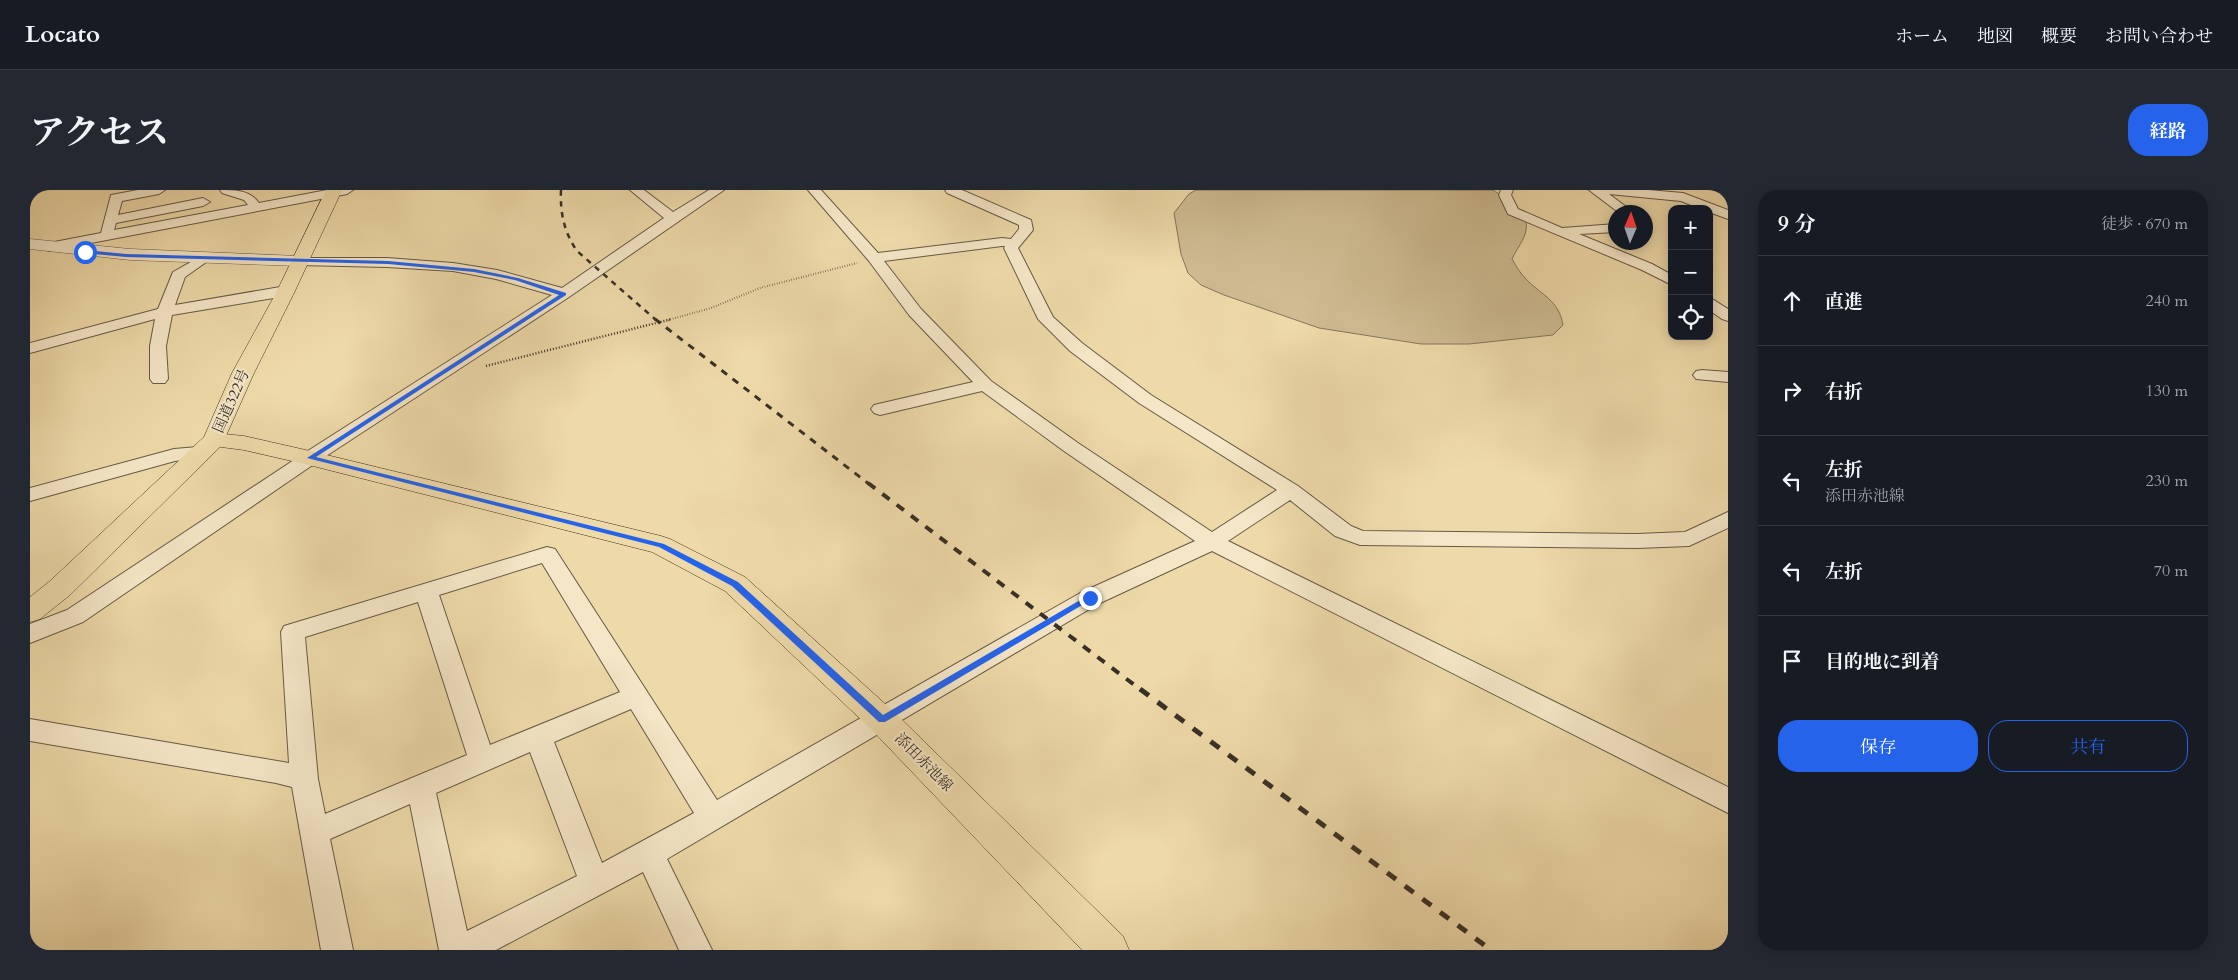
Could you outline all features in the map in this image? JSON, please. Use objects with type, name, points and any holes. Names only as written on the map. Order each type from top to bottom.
[{"type":"main road","name":"国道322号","points":[[30,612],[60,588],[206,447],[286,291],[298,261],[338,191]]},
{"type":"main road","name":"添田赤池線","points":[[206,447],[244,443],[661,546],[735,584],[882,720],[1109,950]]},
{"type":"street","points":[[106,235],[116,198],[159,190]]},
{"type":"street","points":[[288,190],[299,199]]},
{"type":"street","points":[[636,190],[673,218]]},
{"type":"street","points":[[30,634],[75,616],[310,458],[564,294],[673,218],[718,190]]},
{"type":"street","points":[[814,190],[874,258],[915,312],[985,385],[1071,447],[1212,542],[1728,801]]},
{"type":"street","points":[[950,190],[1026,223],[1026,230],[1014,242],[1011,248],[1046,319],[1076,347],[1144,399],[1291,490],[1343,531],[1360,538],[1637,541],[1689,539],[1728,519]]},
{"type":"street","points":[[1504,190],[1513,211],[1647,267],[1668,279]]},
{"type":"street","points":[[1595,190],[1616,205]]},
{"type":"street","points":[[1606,190],[1683,197],[1728,215]]},
{"type":"street","points":[[49,247],[338,191]]},
{"type":"street","points":[[110,220],[219,196],[240,195],[249,198],[256,206]]},
{"type":"street","points":[[1560,232],[1608,229]]},
{"type":"street","points":[[874,258],[1014,242]]},
{"type":"street","points":[[30,244],[126,255],[388,263],[474,270],[516,279],[564,294]]},
{"type":"street","points":[[160,379],[158,346],[165,312],[178,275],[205,258]]},
{"type":"street","points":[[30,348],[165,312],[286,291]]},
{"type":"street","points":[[1713,305],[1726,313]]},
{"type":"street","points":[[1702,375],[1728,377]]},
{"type":"street","points":[[880,409],[985,385]]},
{"type":"street","points":[[30,495],[206,447]]},
{"type":"street","points":[[463,950],[649,854],[1090,598],[1212,542],[1291,490]]},
{"type":"street","points":[[337,950],[304,779],[293,632],[547,554],[713,818]]},
{"type":"street","points":[[426,592],[482,761]]},
{"type":"street","points":[[314,832],[636,696]]},
{"type":"street","points":[[30,730],[276,770],[304,779]]},
{"type":"street","points":[[538,737],[595,883]]},
{"type":"street","points":[[421,787],[455,950]]},
{"type":"street","points":[[649,854],[696,950]]},
{"type":"path","points":[[482,367],[633,330],[711,308],[760,288],[874,258]]},
{"type":"shaded area","points":[[1196,190],[1493,190],[1516,207],[1524,217],[1526,230],[1512,259],[1524,277],[1549,299],[1558,310],[1563,325],[1553,335],[1469,344],[1421,344],[1319,328],[1224,295],[1201,285],[1188,273],[1181,254],[1174,213],[1189,194]]},
{"type":"railway","points":[[561,190],[561,207],[564,222],[569,237],[577,251],[656,320]]},
{"type":"railway","points":[[655,319],[869,484]]},
{"type":"railway","points":[[868,483],[1141,690]]},
{"type":"railway","points":[[1140,689],[1491,950]]},
{"type":"route","points":[[85,252],[126,255],[388,263],[474,270],[516,279],[564,294],[310,458],[661,546],[735,584],[882,720],[1090,598]]}]
